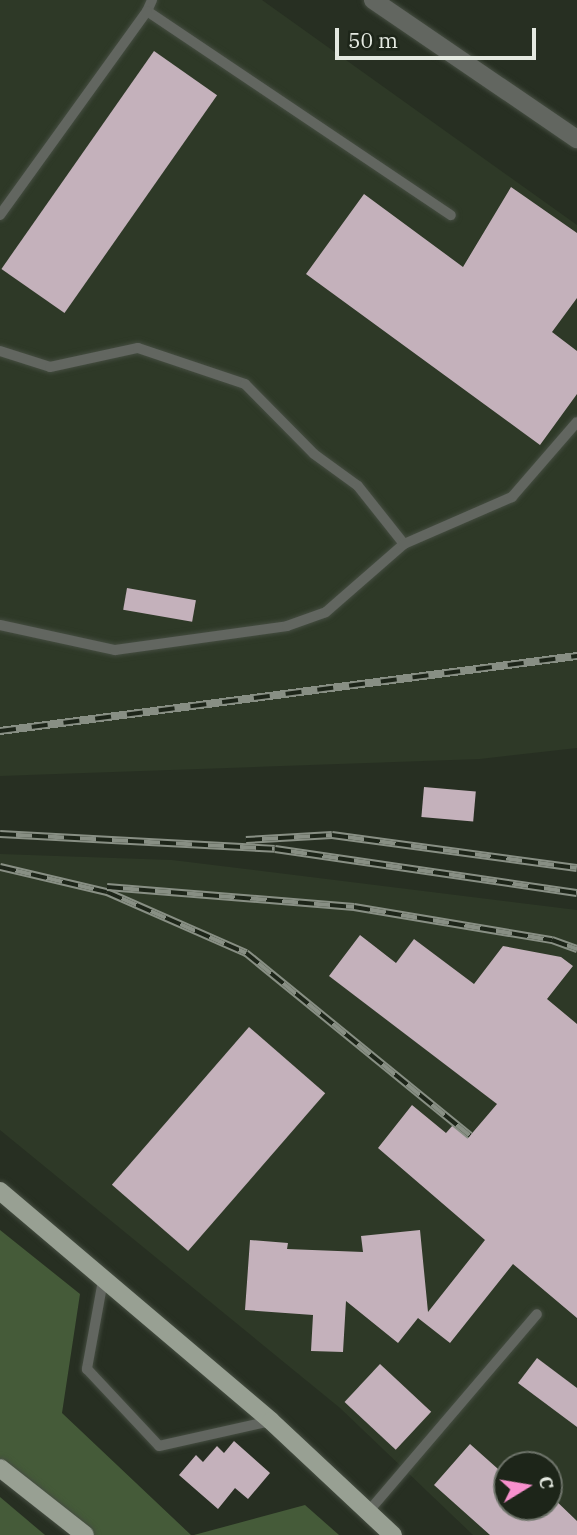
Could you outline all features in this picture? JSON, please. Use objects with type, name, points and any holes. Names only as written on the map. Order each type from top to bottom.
[{"type":"main road","points":[[0,1191],[104,1275],[271,1421],[393,1535]]},
{"type":"main road","points":[[0,1468],[85,1535]]},
{"type":"street","points":[[373,0],[577,139]]},
{"type":"lane","points":[[0,215],[147,11],[152,0]]},
{"type":"lane","points":[[147,11],[451,215]]},
{"type":"lane","points":[[0,351],[50,367],[138,348],[244,384],[314,454],[358,486],[404,544]]},
{"type":"lane","points":[[0,625],[115,650],[288,626],[326,612],[404,544],[512,497],[577,422]]},
{"type":"lane","points":[[104,1275],[87,1369],[159,1446],[271,1421]]},
{"type":"lane","points":[[368,1512],[537,1314]]},
{"type":"shaded area","points":[[0,0],[262,0],[577,225],[577,748],[480,759],[0,776]]},
{"type":"shaded area","points":[[0,854],[172,860],[577,910],[577,1535],[473,1535],[340,1408],[0,1130]]},
{"type":"green space","points":[[0,1230],[80,1294],[62,1413],[191,1535],[87,1535],[0,1466]]},
{"type":"green space","points":[[0,1497],[45,1535],[0,1535]]},
{"type":"green space","points":[[305,1505],[339,1535],[194,1535]]},
{"type":"building","points":[[154,51],[217,95],[65,313],[1,269]]},
{"type":"building","points":[[511,187],[577,233],[577,298],[552,332],[577,351],[577,394],[540,445],[306,274],[364,194],[463,267]]},
{"type":"building","points":[[127,588],[196,600],[192,622],[123,610]]},
{"type":"building","points":[[424,787],[476,792],[473,821],[421,817]]},
{"type":"building","points":[[360,935],[396,963],[414,939],[474,984],[503,946],[561,957],[573,966],[547,999],[577,1024],[577,1318],[513,1264],[450,1343],[418,1318],[398,1343],[346,1301],[343,1352],[311,1351],[313,1315],[245,1310],[250,1240],[288,1243],[287,1249],[363,1252],[361,1236],[420,1230],[428,1312],[485,1240],[378,1148],[412,1105],[446,1133],[453,1125],[468,1138],[497,1104],[329,976]]},
{"type":"building","points":[[249,1027],[325,1093],[188,1251],[112,1185]]},
{"type":"building","points":[[537,1358],[577,1388],[577,1427],[518,1383]]},
{"type":"building","points":[[380,1364],[431,1412],[396,1450],[345,1402]]},
{"type":"building","points":[[234,1441],[270,1473],[248,1499],[235,1488],[218,1509],[179,1475],[196,1455],[203,1462],[217,1446],[224,1453]]},
{"type":"building","points":[[470,1444],[493,1465],[493,1521],[563,1521],[563,1508],[577,1521],[577,1535],[490,1535],[434,1485]]},
{"type":"railway","points":[[0,731],[577,656]]},
{"type":"railway","points":[[0,834],[275,849],[577,893]]},
{"type":"railway","points":[[246,840],[332,835],[577,868]]},
{"type":"railway","points":[[0,867],[107,892],[246,953],[470,1136]]},
{"type":"railway","points":[[107,887],[354,907],[552,940],[577,949]]}]
